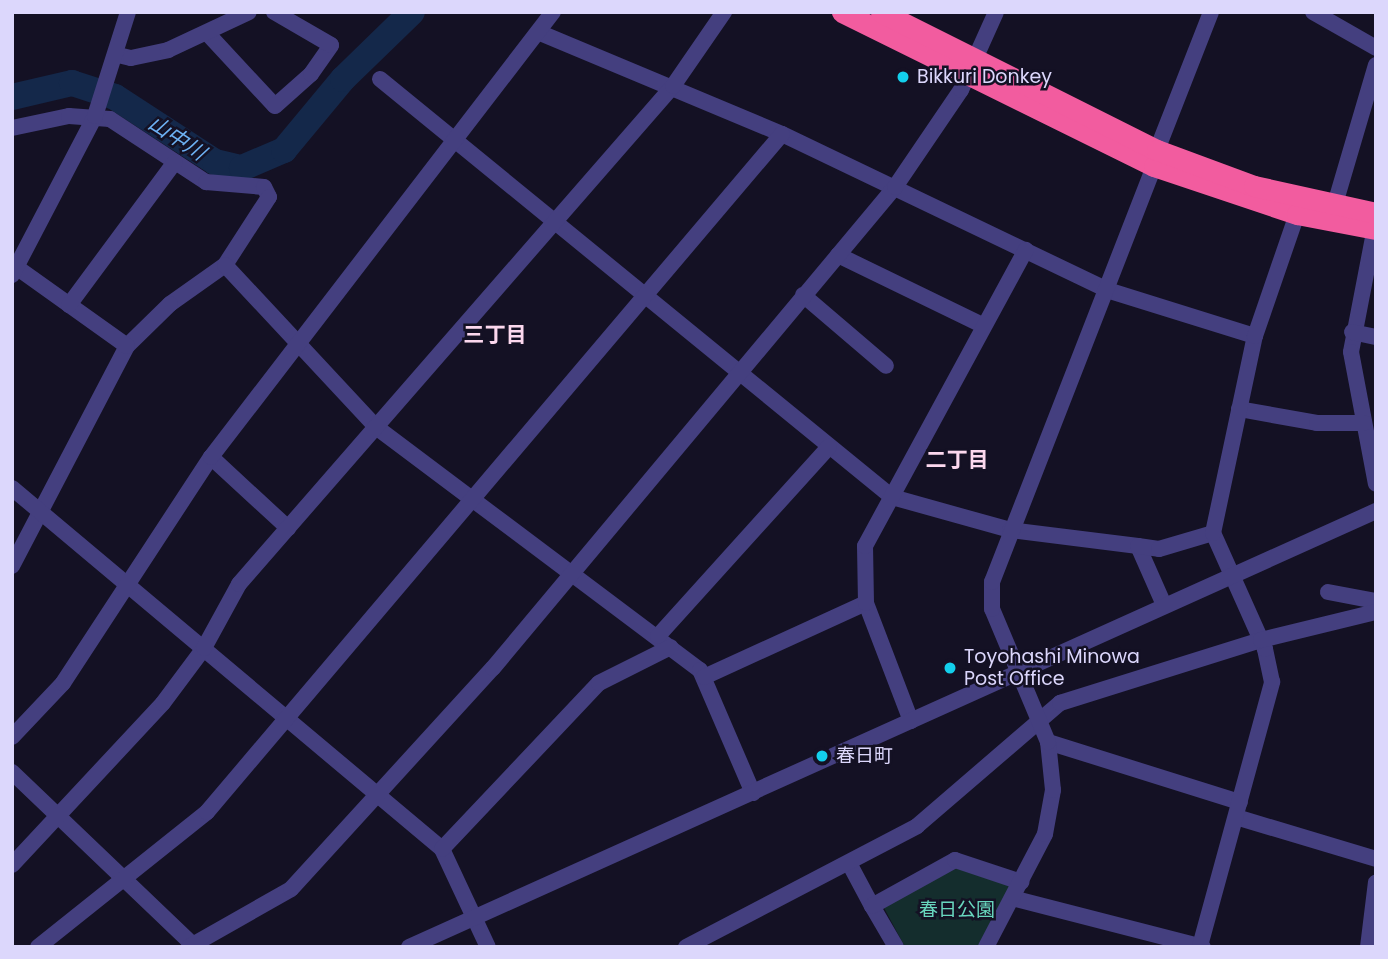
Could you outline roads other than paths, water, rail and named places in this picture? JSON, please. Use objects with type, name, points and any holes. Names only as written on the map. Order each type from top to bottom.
[{"type":"highway","points":[[842,12],[973,67],[1155,158],[1297,214],[1375,223]]},
{"type":"highway","points":[[881,12],[973,67]]},
{"type":"highway","points":[[1155,158],[1254,186],[1335,204],[1375,223]]},
{"type":"street","points":[[127,346],[14,269],[95,116],[118,55],[128,12]]},
{"type":"street","points":[[118,55],[131,58],[168,50],[208,34],[249,12]]},
{"type":"street","points":[[208,34],[275,106],[310,74],[331,45],[274,12]]},
{"type":"street","points":[[12,737],[64,683],[211,457],[296,342],[553,12]]},
{"type":"street","points":[[12,865],[163,703],[204,648],[239,584],[673,86],[724,12]]},
{"type":"street","points":[[12,772],[125,878],[192,946],[292,889],[571,572],[895,187],[973,67],[996,12]]},
{"type":"street","points":[[986,947],[1021,882],[1050,812],[1053,769],[1048,742],[992,609],[991,589],[1010,530],[1107,290],[1211,12]]},
{"type":"street","points":[[1313,12],[1376,48]]},
{"type":"street","points":[[538,32],[673,86],[782,134],[1107,290],[1255,336]]},
{"type":"street","points":[[1335,204],[1376,65]]},
{"type":"street","points":[[380,79],[553,223],[892,497],[1010,530],[1159,549],[1213,533]]},
{"type":"street","points":[[12,128],[34,119],[95,116],[130,127],[206,182],[267,191],[267,204],[225,265],[170,304],[127,346],[12,566]]},
{"type":"street","points":[[38,947],[206,812],[289,721],[471,498],[782,134]]},
{"type":"street","points":[[69,305],[175,162]]},
{"type":"street","points":[[1012,898],[1149,940],[1202,946],[1271,695],[1271,668],[1261,640],[1213,533],[1255,336],[1297,214]]},
{"type":"street","points":[[1375,223],[1352,332],[1364,423],[1376,484]]},
{"type":"street","points":[[911,721],[866,603],[866,546],[1026,250]]},
{"type":"street","points":[[838,255],[984,326]]},
{"type":"street","points":[[225,265],[376,427],[664,642],[704,677],[753,793]]},
{"type":"street","points":[[803,295],[886,366]]},
{"type":"street","points":[[1352,332],[1376,337]]},
{"type":"street","points":[[1239,409],[1317,423],[1364,423]]},
{"type":"street","points":[[442,849],[605,678],[664,642],[829,447]]},
{"type":"street","points":[[211,457],[288,528]]},
{"type":"street","points":[[12,488],[442,849],[488,947]]},
{"type":"street","points":[[408,947],[1376,511]]},
{"type":"street","points":[[1138,546],[1164,605]]},
{"type":"street","points":[[1328,592],[1376,601]]},
{"type":"street","points":[[704,677],[866,603]]},
{"type":"street","points":[[686,947],[849,863],[935,813],[1039,720],[1089,691],[1261,640],[1376,612]]},
{"type":"street","points":[[1048,742],[1376,859]]},
{"type":"street","points":[[872,906],[954,860],[1021,882]]},
{"type":"street","points":[[849,863],[897,947]]},
{"type":"street","points":[[1368,947],[1376,882]]},
{"type":"street","points":[[717,931],[723,947]]},
{"type":"waterway","name":"山中川","points":[[12,97],[72,83],[115,97],[215,162],[242,168],[284,150],[343,79],[412,12]]},
{"type":"place","name":"Bikkuri Donkey","points":[[903,77]]},
{"type":"place","name":"Toyohashi Minowa Post Office","points":[[950,668]]},
{"type":"place","name":"春日町","points":[[822,756]]},
{"type":"district","name":"三丁目","points":[[495,335]]},
{"type":"district","name":"二丁目","points":[[957,460]]},
{"type":"park label","name":"春日公園","points":[[957,910]]}]
